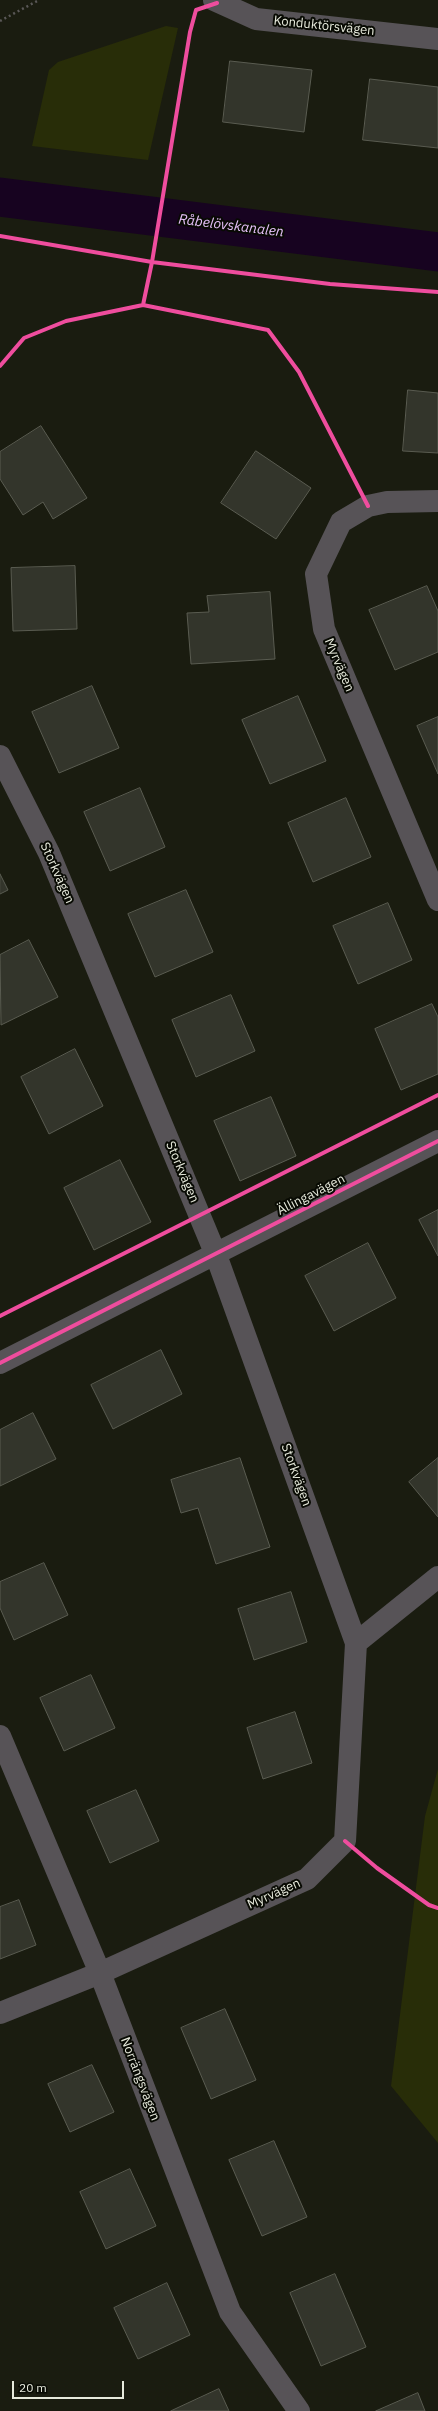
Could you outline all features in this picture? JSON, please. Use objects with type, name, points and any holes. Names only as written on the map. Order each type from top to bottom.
[{"type":"street","name":"Konduktörsvägen","points":[[214,0],[256,19],[438,39]]},
{"type":"street","name":"Myrvägen","points":[[438,501],[387,502],[368,506],[341,522],[316,574],[324,629],[438,900]]},
{"type":"street","name":"Storkvägen","points":[[0,756],[49,853],[216,1255],[356,1643]]},
{"type":"street","name":"Ällingavägen","points":[[0,1363],[216,1255],[438,1141]]},
{"type":"street","points":[[356,1643],[438,1577]]},
{"type":"street","name":"Myrvägen","points":[[0,2013],[100,1973],[307,1879],[345,1841],[356,1643]]},
{"type":"street","name":"Norrängsvägen","points":[[0,1736],[100,1973],[230,2312],[299,2411]]},
{"type":"path","points":[[0,21],[40,0]]},
{"type":"green space","points":[[166,26],[178,28],[148,160],[32,146],[49,70],[58,62]]},
{"type":"green space","points":[[438,1769],[438,2143],[391,2086],[425,1816]]},
{"type":"building","points":[[230,61],[312,70],[304,132],[223,122]]},
{"type":"building","points":[[370,79],[438,87],[438,148],[363,140]]},
{"type":"building","points":[[408,390],[438,393],[438,453],[403,451]]},
{"type":"building","points":[[41,426],[87,498],[53,519],[43,502],[23,515],[0,479],[0,452]]},
{"type":"building","points":[[256,451],[311,488],[276,539],[221,503]]},
{"type":"building","points":[[75,566],[77,629],[13,631],[11,568]]},
{"type":"building","points":[[427,586],[438,611],[438,652],[395,670],[369,610]]},
{"type":"building","points":[[270,592],[275,659],[191,664],[187,613],[209,612],[207,596]]},
{"type":"building","points":[[92,686],[119,748],[59,773],[32,712]]},
{"type":"building","points":[[298,696],[326,761],[270,784],[242,720]]},
{"type":"building","points":[[438,717],[438,774],[417,726]]},
{"type":"building","points":[[140,788],[165,847],[110,871],[84,812]]},
{"type":"building","points":[[346,798],[371,857],[313,882],[288,823]]},
{"type":"building","points":[[0,874],[8,890],[0,894]]},
{"type":"building","points":[[186,890],[213,952],[155,977],[128,914]]},
{"type":"building","points":[[388,903],[412,960],[358,984],[333,926]]},
{"type":"building","points":[[29,940],[58,997],[1,1025],[0,955]]},
{"type":"building","points":[[231,995],[255,1051],[196,1077],[172,1020]]},
{"type":"building","points":[[432,1004],[438,1017],[438,1074],[401,1090],[375,1029]]},
{"type":"building","points":[[75,1049],[103,1106],[49,1134],[21,1077]]},
{"type":"building","points":[[271,1097],[296,1156],[240,1181],[214,1121]]},
{"type":"building","points":[[120,1160],[151,1222],[94,1250],[64,1188]]},
{"type":"building","points":[[438,1210],[438,1256],[419,1220]]},
{"type":"building","points":[[368,1243],[396,1298],[334,1331],[305,1276]]},
{"type":"building","points":[[161,1350],[182,1394],[113,1429],[91,1385]]},
{"type":"building","points":[[33,1413],[56,1459],[0,1486],[0,1430]]},
{"type":"building","points":[[240,1458],[270,1547],[216,1564],[198,1508],[181,1513],[171,1480]]},
{"type":"building","points":[[438,1458],[438,1517],[409,1482]]},
{"type":"building","points":[[44,1563],[68,1615],[14,1640],[0,1608],[0,1582]]},
{"type":"building","points":[[291,1592],[307,1642],[254,1660],[238,1609]]},
{"type":"building","points":[[91,1675],[115,1728],[64,1751],[40,1698]]},
{"type":"building","points":[[295,1712],[312,1763],[263,1779],[247,1728]]},
{"type":"building","points":[[136,1790],[159,1841],[110,1863],[87,1811]]},
{"type":"building","points":[[19,1900],[36,1945],[0,1959],[0,1907]]},
{"type":"building","points":[[225,2009],[256,2080],[211,2099],[181,2028]]},
{"type":"building","points":[[92,2065],[114,2112],[70,2132],[48,2084]]},
{"type":"building","points":[[274,2141],[307,2217],[262,2236],[229,2160]]},
{"type":"building","points":[[130,2169],[156,2226],[106,2249],[80,2192]]},
{"type":"building","points":[[335,2274],[366,2347],[321,2366],[290,2293]]},
{"type":"building","points":[[167,2283],[190,2335],[138,2359],[114,2308]]},
{"type":"building","points":[[219,2389],[229,2411],[171,2411]]},
{"type":"building","points":[[418,2393],[425,2411],[376,2411]]},
{"type":"waterway","name":"Råbelövskanalen","points":[[0,197],[438,252]]},
{"type":"cycle path","points":[[143,305],[152,262],[190,32],[196,10],[217,3]]},
{"type":"cycle path","points":[[0,236],[152,262],[330,284],[438,292]]},
{"type":"cycle path","points":[[0,366],[24,338],[66,321],[143,305],[268,330],[299,372],[368,506]]},
{"type":"cycle path","points":[[0,1316],[438,1095]]},
{"type":"cycle path","points":[[0,1363],[438,1141]]},
{"type":"cycle path","points":[[345,1841],[377,1868],[429,1905],[438,1908]]}]
